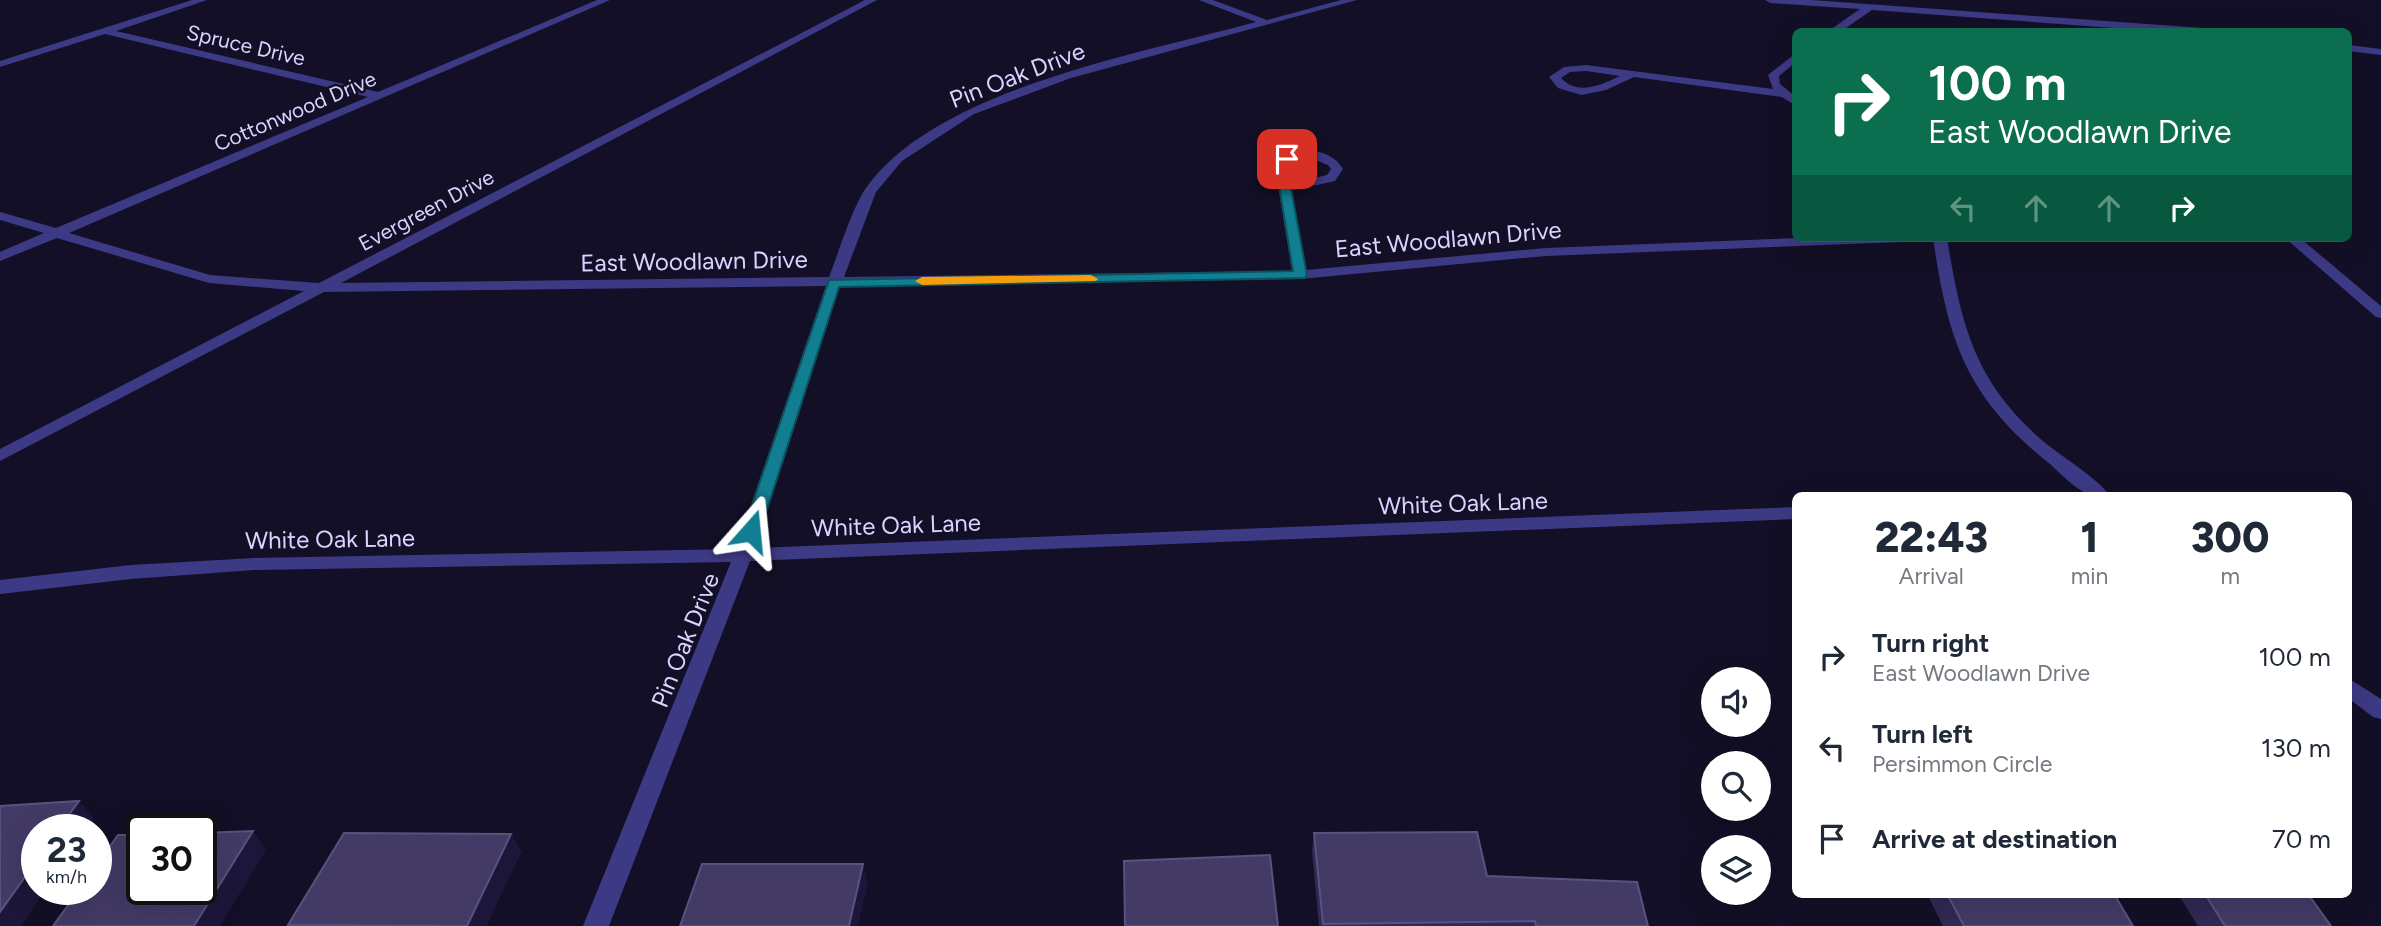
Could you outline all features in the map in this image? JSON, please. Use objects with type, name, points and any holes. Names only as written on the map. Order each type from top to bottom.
[{"type":"street","points":[[0,64],[202,0]]},
{"type":"street","name":"Cottonwood Drive","points":[[0,257],[604,0]]},
{"type":"street","name":"Evergreen Drive","points":[[0,456],[872,0]]},
{"type":"street","points":[[1204,0],[1267,23]]},
{"type":"street","name":"Pin Oak Drive","points":[[596,926],[743,555],[834,283],[870,191],[898,158],[970,112],[1067,76],[1352,0]]},
{"type":"street","points":[[1770,0],[1867,4],[2107,28]]},
{"type":"street","points":[[1837,28],[1867,4],[1891,0]]},
{"type":"street","name":"Spruce Drive","points":[[104,31],[380,96]]},
{"type":"street","points":[[2352,48],[2381,52]]},
{"type":"street","points":[[1792,59],[1773,75],[1775,85],[1792,100]]},
{"type":"street","points":[[1632,74],[1599,90],[1566,88],[1554,77],[1568,69],[1632,74],[1785,94]]},
{"type":"street","points":[[1283,189],[1300,275]]},
{"type":"street","name":"East Woodlawn Drive","points":[[0,216],[209,279],[322,288],[1300,275],[1546,252],[1800,242]]},
{"type":"street","points":[[1941,242],[1963,346],[1990,398],[2036,444],[2096,492]]},
{"type":"street","points":[[2297,242],[2381,314]]},
{"type":"street","name":"White Oak Lane","points":[[0,587],[131,572],[254,564],[743,555],[1792,513]]},
{"type":"street","points":[[2352,689],[2381,711]]},
{"type":"building","points":[[79,801],[70,814],[21,814],[21,882],[0,912],[0,806]]},
{"type":"building","points":[[253,831],[217,889],[217,832]]},
{"type":"building","points":[[1477,832],[1487,876],[1637,882],[1648,926],[1536,926],[1535,921],[1323,924],[1314,833]]},
{"type":"building","points":[[344,833],[511,834],[467,926],[288,925]]},
{"type":"building","points":[[118,835],[126,835],[126,905],[207,905],[194,926],[53,926],[68,905],[112,905],[112,843]]},
{"type":"building","points":[[1270,855],[1278,926],[1125,926],[1124,861]]},
{"type":"building","points":[[702,864],[863,864],[849,926],[680,926]]},
{"type":"building","points":[[1949,898],[2116,898],[2133,926],[1964,926]]},
{"type":"building","points":[[2208,898],[2311,898],[2331,926],[2225,926]]},
{"type":"slow traffic","points":[[922,281],[1091,279]]},
{"type":"route","points":[[751,531],[834,283],[1300,275],[1281,167],[1287,159]]}]
